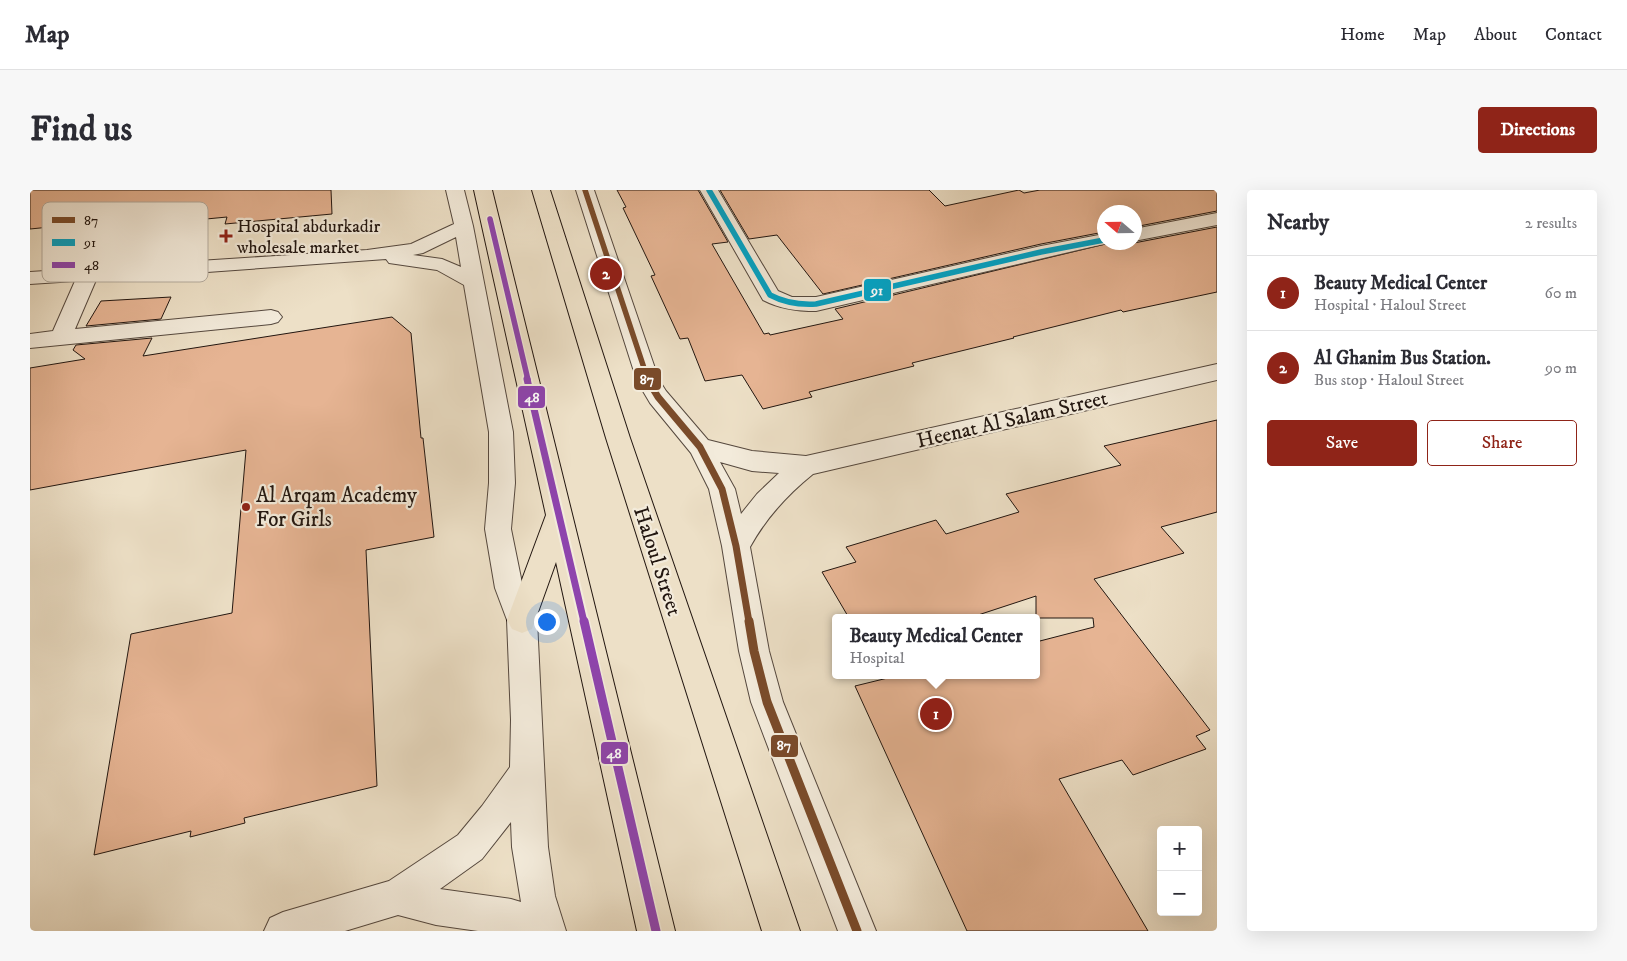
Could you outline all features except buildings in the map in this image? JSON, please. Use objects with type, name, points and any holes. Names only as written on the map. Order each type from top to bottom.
[{"type":"main road","points":[[483,190],[656,931]]},
{"type":"main road","name":"Haloul Street","points":[[541,190],[618,438],[781,931]]},
{"type":"main road","points":[[522,620],[558,517]]},
{"type":"street","points":[[455,190],[464,226],[501,432],[502,483],[498,529],[508,588],[522,620],[530,847],[537,896],[546,931]]},
{"type":"street","points":[[585,190],[648,381],[658,397],[700,447],[722,489],[736,546],[754,651],[767,702],[857,931]]},
{"type":"street","points":[[709,190],[770,295],[783,302],[798,305],[816,304],[1041,252],[1097,241]]},
{"type":"street","points":[[1142,233],[1217,219]]},
{"type":"street","points":[[208,267],[368,256],[416,249],[464,226]]},
{"type":"street","points":[[368,256],[442,265],[473,281]]},
{"type":"street","points":[[61,338],[85,282]]},
{"type":"street","points":[[30,341],[271,317]]},
{"type":"street","name":"Heenat Al Salam Street","points":[[700,447],[752,461],[806,466],[1217,372]]},
{"type":"street","name":"Heenat Al Salam Street","points":[[736,546],[766,500],[785,481],[806,466]]},
{"type":"street","points":[[283,931],[339,923],[398,897],[470,847],[494,818],[526,772]]},
{"type":"street","points":[[398,897],[436,907],[511,917],[546,931]]},
{"type":"transit line","name":"87","points":[[585,190],[648,381],[658,397],[700,447],[722,489],[736,546],[754,651],[767,702],[857,931]]},
{"type":"transit line","name":"91","points":[[709,190],[770,295],[798,304],[816,304],[1041,252],[1097,241]]},
{"type":"transit line","name":"48","points":[[490,219],[656,931]]},
{"type":"place","name":"Hospital abdurkadir wholesale market","points":[[226,236]]},
{"type":"place","name":"Al Ghanim Bus Station.","points":[[606,274]]},
{"type":"place","name":"Al Arqam Academy For Girls","points":[[246,507]]},
{"type":"place","name":"Beauty Medical Center","points":[[936,714]]}]
